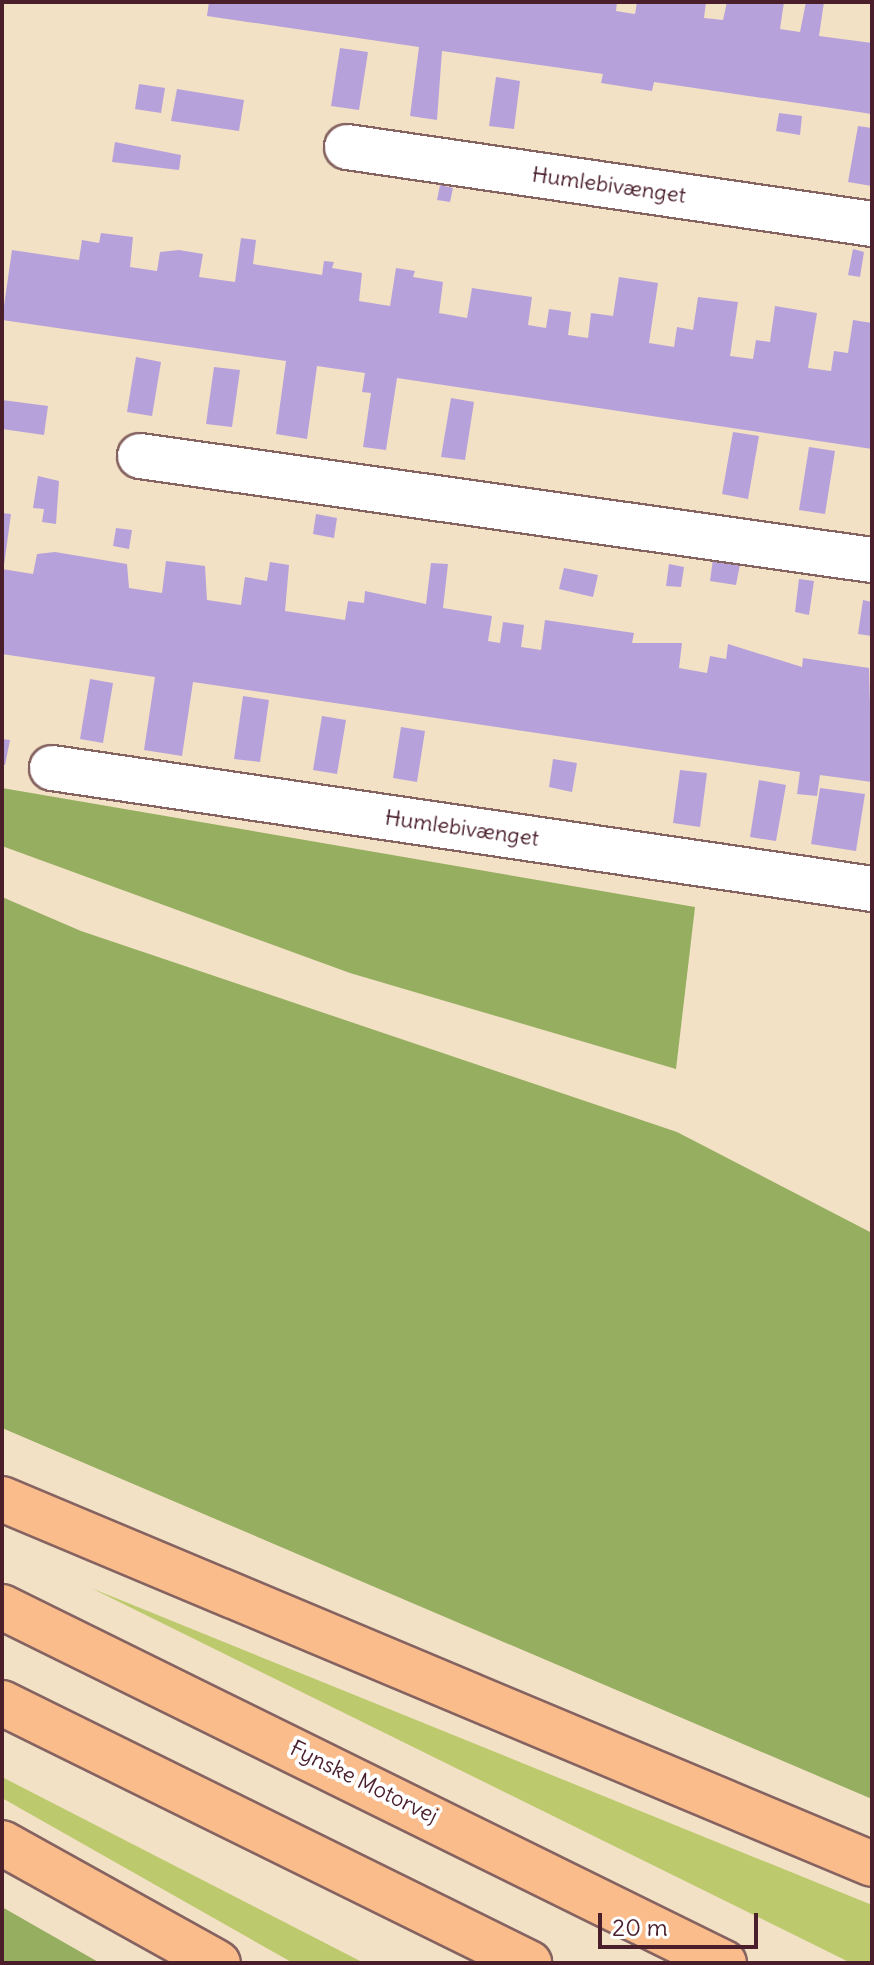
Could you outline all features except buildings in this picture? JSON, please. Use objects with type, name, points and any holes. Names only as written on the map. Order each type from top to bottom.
[{"type":"highway","points":[[2,1499],[872,1864]]},
{"type":"highway","name":"Fynske Motorvej","points":[[2,1607],[724,1963]]},
{"type":"highway","points":[[2,1703],[529,1963]]},
{"type":"highway","points":[[2,1843],[218,1963]]},
{"type":"street","name":"Humlebivænget","points":[[347,147],[872,224]]},
{"type":"street","points":[[140,456],[872,560]]},
{"type":"street","name":"Humlebivænget","points":[[52,768],[872,889]]},
{"type":"green space","points":[[2,788],[695,907],[676,1069],[350,973],[2,846]]},
{"type":"green space","points":[[2,897],[81,931],[677,1132],[872,1233],[872,1799],[2,1428]]},
{"type":"green space","points":[[91,1588],[872,1905],[872,1963],[851,1963]]},
{"type":"green space","points":[[2,1777],[364,1963],[293,1963],[2,1798]]},
{"type":"green space","points":[[2,1907],[100,1963],[2,1963]]}]
